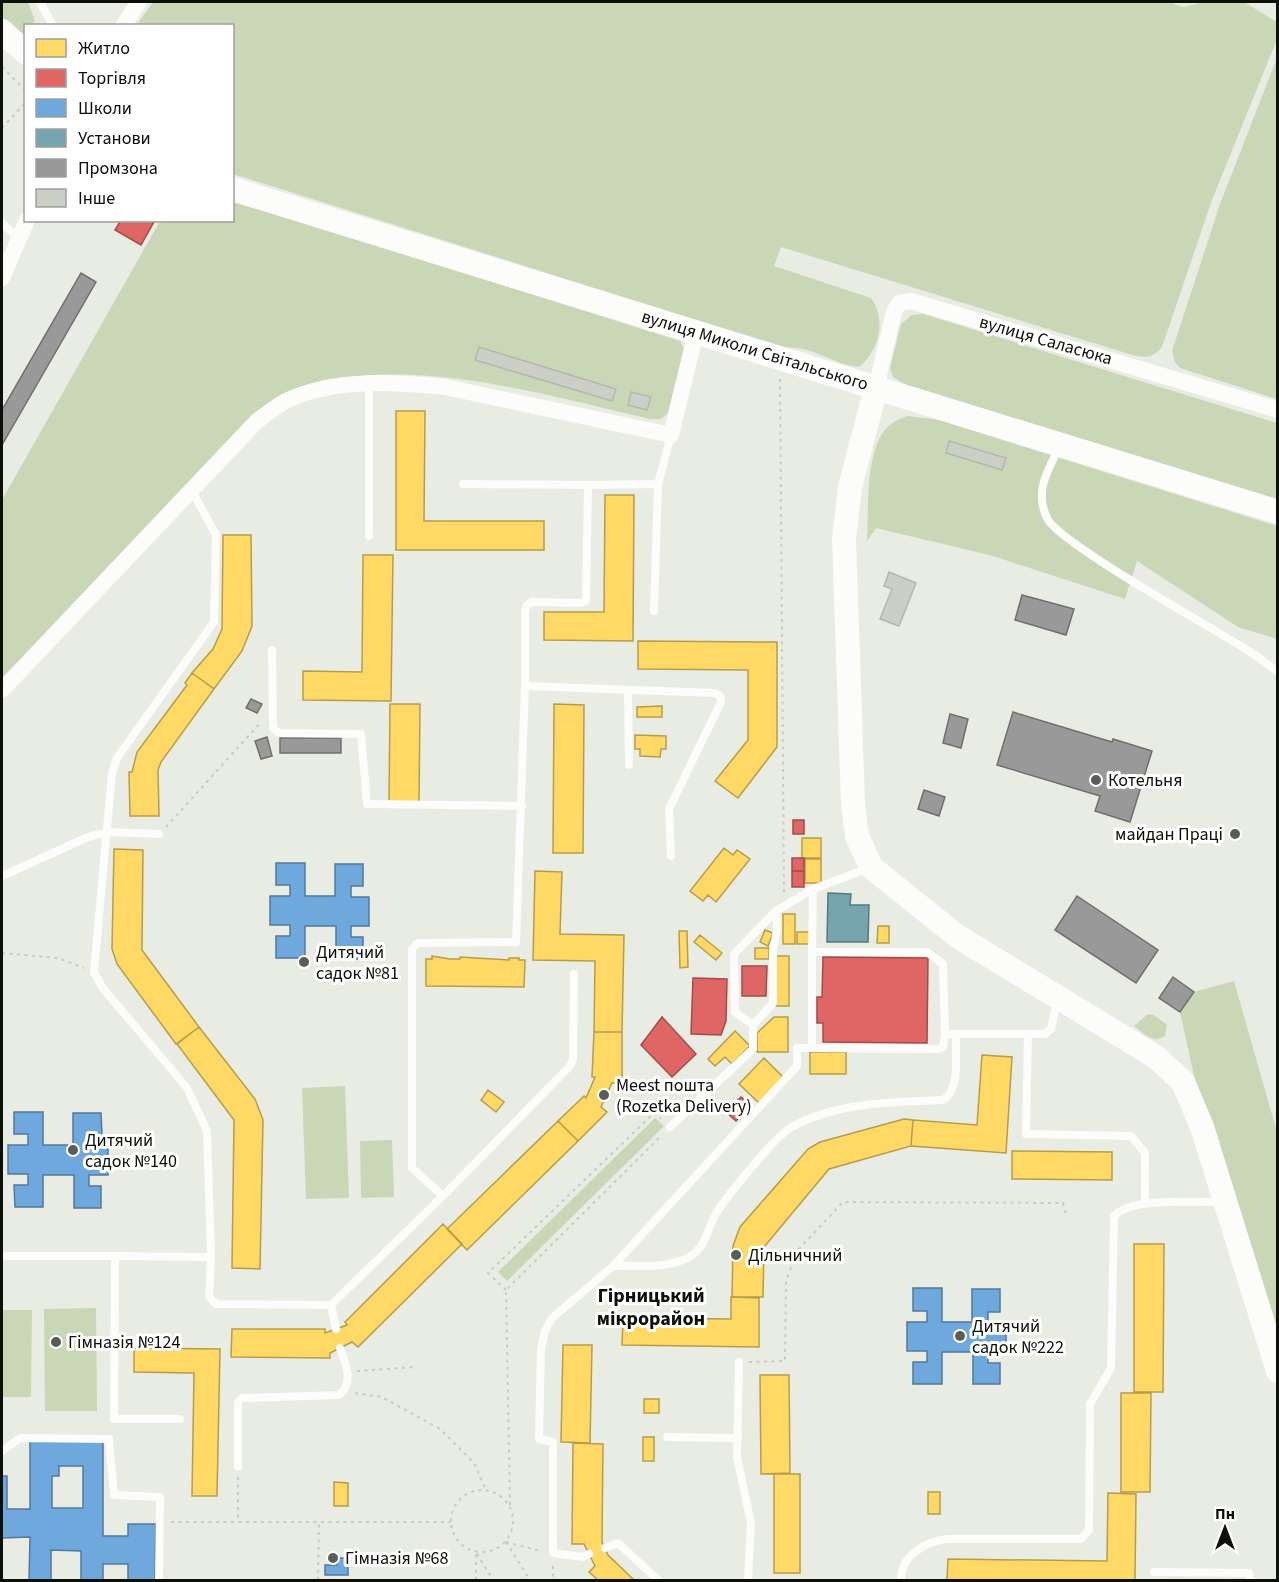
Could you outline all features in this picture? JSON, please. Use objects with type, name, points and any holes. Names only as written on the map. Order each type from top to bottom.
[{"type":"street","points":[[124,24],[139,2]]},
{"type":"street","points":[[2,31],[24,51]]},
{"type":"street","name":"вулиця Миколи Світальського","points":[[234,190],[1278,512]]},
{"type":"street","points":[[2,278],[26,222]]},
{"type":"street","name":"вулиця Саласюка","points":[[876,388],[894,312],[899,303],[911,301],[1278,410]]},
{"type":"street","points":[[2,690],[257,421],[286,400],[336,387],[369,383],[445,387],[671,435],[696,332]]},
{"type":"street","points":[[876,388],[850,488],[844,539],[853,804],[857,836],[871,867],[957,936],[1156,1057],[1183,1082],[1202,1127],[1278,1371]]},
{"type":"lane","points":[[39,2],[52,24]]},
{"type":"lane","points":[[2,223],[19,239]]},
{"type":"lane","points":[[369,383],[369,536]]},
{"type":"lane","points":[[654,611],[658,484],[671,435]]},
{"type":"lane","points":[[1060,445],[1041,490],[1041,501],[1047,521],[1064,535],[1122,573],[1246,649],[1278,672]]},
{"type":"lane","points":[[464,484],[658,484]]},
{"type":"lane","points":[[443,1196],[412,1168],[412,949],[418,943],[516,942],[527,605],[532,602],[580,603],[586,601],[588,594],[588,484]]},
{"type":"lane","points":[[192,491],[216,535],[214,622],[117,758],[112,773],[94,972],[102,987],[188,1088],[207,1131],[211,1257],[209,1298],[216,1304],[331,1305],[443,1196],[570,1066],[573,1059],[574,974]]},
{"type":"lane","points":[[272,650],[273,728],[279,733],[361,734],[365,799],[371,806],[522,806]]},
{"type":"lane","points":[[525,686],[715,693],[720,696],[721,702],[669,809],[670,856]]},
{"type":"lane","points":[[628,690],[629,765]]},
{"type":"lane","points":[[2,876],[73,843],[108,832],[159,834]]},
{"type":"lane","points":[[753,1025],[735,1012],[734,954],[784,905],[813,889],[871,867]]},
{"type":"lane","points":[[812,1048],[813,889]]},
{"type":"lane","points":[[670,1127],[753,1049],[753,1025],[773,1003],[776,911]]},
{"type":"lane","points":[[589,1554],[583,1557],[552,1553],[553,1442],[539,1439],[541,1349],[545,1331],[552,1318],[613,1266],[797,1066],[797,1048],[938,1049],[943,1047],[945,1034],[943,964],[936,957],[927,952],[812,952]]},
{"type":"lane","points":[[945,1034],[1049,1033],[1057,997]]},
{"type":"lane","points":[[613,1266],[677,1262],[690,1257],[702,1247],[717,1213],[734,1190],[790,1127],[824,1114],[867,1104],[944,1100],[950,1096],[953,1088],[957,1034]]},
{"type":"lane","points":[[1028,1034],[1026,1134],[1131,1136],[1145,1153],[1144,1203]]},
{"type":"lane","points":[[901,1581],[907,1561],[917,1549],[931,1541],[1081,1539],[1086,1536],[1089,1530],[1090,1404],[1111,1368],[1114,1216],[1122,1208],[1144,1203],[1226,1202]]},
{"type":"lane","points":[[2,1256],[211,1257]]},
{"type":"lane","points":[[115,1256],[114,1419],[180,1419]]},
{"type":"lane","points":[[331,1305],[336,1329]]},
{"type":"lane","points":[[238,1467],[238,1402],[242,1398],[339,1395],[344,1392],[348,1372],[340,1348]]},
{"type":"lane","points":[[739,1362],[737,1457],[751,1523],[748,1581]]},
{"type":"lane","points":[[667,1437],[738,1438]]},
{"type":"lane","points":[[2,1451],[20,1438],[109,1439],[114,1495],[160,1497],[159,1581]]},
{"type":"lane","points":[[605,1548],[618,1543],[658,1581]]},
{"type":"lane","points":[[1154,1572],[1249,1573],[1250,1581]]},
{"type":"path","points":[[2,67],[24,90]]},
{"type":"path","points":[[2,128],[24,104]]},
{"type":"path","points":[[780,358],[784,905]]},
{"type":"path","points":[[159,834],[273,709]]},
{"type":"path","points":[[2,953],[58,958],[94,972]]},
{"type":"path","points":[[506,1290],[670,1127],[654,1113],[488,1273],[506,1290],[511,1525],[506,1542],[492,1551],[476,1552],[464,1546],[455,1536],[451,1522],[453,1509],[461,1498],[473,1491],[486,1490],[500,1494],[510,1505]]},
{"type":"path","points":[[739,1362],[785,1361],[786,1280],[799,1249],[843,1202],[1063,1203],[1066,1214]]},
{"type":"path","points":[[348,1372],[378,1367],[415,1367]]},
{"type":"path","points":[[344,1392],[382,1397],[440,1429],[474,1463],[486,1490]]},
{"type":"path","points":[[238,1467],[238,1522]]},
{"type":"path","points":[[160,1522],[451,1522]]},
{"type":"path","points":[[318,1581],[319,1522]]},
{"type":"path","points":[[506,1542],[552,1553],[553,1581]]},
{"type":"path","points":[[506,1542],[530,1581]]},
{"type":"path","points":[[476,1552],[476,1581]]},
{"type":"path","points":[[476,1552],[493,1581]]},
{"type":"green space","points":[[2,2],[28,2],[35,21],[31,24],[24,24],[24,32],[21,36],[2,17]]},
{"type":"green space","points":[[153,2],[1169,2],[1183,7],[1204,2],[1244,2],[1277,22],[1278,37],[1212,200],[1162,347],[1156,353],[1147,357],[1136,356],[781,247],[774,266],[871,298],[879,316],[880,325],[872,353],[859,367],[804,349],[782,347],[234,174],[234,24],[137,24]]},
{"type":"green space","points":[[1277,58],[1278,399],[1180,368],[1175,362],[1172,351],[1220,204]]},
{"type":"green space","points":[[234,200],[680,341],[685,351],[668,413],[661,419],[650,419],[513,388],[418,375],[371,375],[326,381],[282,394],[2,679],[2,500],[159,222],[234,222]]},
{"type":"green space","points":[[923,314],[1277,423],[1277,499],[904,384],[893,377],[890,368],[901,324],[912,315]]},
{"type":"green space","points":[[908,416],[939,420],[1277,526],[1277,639],[1238,627],[1137,561],[1125,599],[993,556],[876,528],[867,541],[868,496],[876,446],[882,433],[891,424]]},
{"type":"green space","points":[[1234,981],[1277,1132],[1277,1333],[1214,1126],[1195,1080],[1180,1012],[1194,992]]},
{"type":"green space","points":[[1148,1014],[1154,1015],[1167,1025],[1165,1036],[1156,1039],[1145,1035],[1134,1026]]},
{"type":"green space","points":[[345,1086],[349,1198],[306,1199],[302,1088]]},
{"type":"green space","points":[[655,1118],[664,1126],[507,1281],[498,1272]]},
{"type":"green space","points":[[392,1140],[394,1197],[361,1198],[360,1141]]},
{"type":"green space","points":[[96,1308],[97,1411],[45,1411],[44,1309]]},
{"type":"green space","points":[[2,1310],[32,1310],[31,1397],[2,1397]]},
{"type":"building: Житло","points":[[396,411],[425,411],[424,521],[544,521],[544,550],[396,550]]},
{"type":"building: Житло","points":[[605,495],[634,495],[633,641],[544,640],[544,612],[604,612]]},
{"type":"building: Житло","points":[[223,535],[251,535],[252,626],[242,651],[214,689],[192,673],[213,649],[222,629]]},
{"type":"building: Житло","points":[[363,555],[393,555],[391,701],[303,700],[303,671],[362,672]]},
{"type":"building: Житло","points":[[638,641],[777,642],[777,747],[738,798],[715,781],[748,740],[748,670],[638,669]]},
{"type":"building: Житло","points":[[192,673],[214,689],[161,762],[158,770],[159,816],[130,816],[129,772],[132,772],[137,752],[187,685],[185,683]]},
{"type":"building: Житло","points":[[390,704],[420,704],[419,803],[389,803]]},
{"type":"building: Житло","points":[[554,704],[584,705],[583,853],[553,853]]},
{"type":"building: Житло","points":[[662,706],[662,717],[637,717],[637,707]]},
{"type":"building: Житло","points":[[635,735],[666,736],[666,749],[661,749],[660,757],[640,756],[640,749],[635,749]]},
{"type":"building: Житло","points":[[802,838],[821,838],[821,858],[802,858]]},
{"type":"building: Житло","points":[[724,848],[733,855],[737,850],[750,859],[716,902],[708,895],[703,901],[690,891]]},
{"type":"building: Житло","points":[[114,849],[143,850],[142,950],[199,1027],[176,1044],[117,964],[112,949]]},
{"type":"building: Житло","points":[[805,859],[821,859],[821,883],[805,883]]},
{"type":"building: Житло","points":[[535,871],[562,872],[560,934],[624,935],[622,1032],[594,1032],[595,961],[533,960]]},
{"type":"building: Житло","points":[[783,914],[795,914],[795,944],[783,944]]},
{"type":"building: Житло","points":[[878,926],[889,926],[889,943],[877,943]]},
{"type":"building: Житло","points":[[765,930],[773,933],[768,946],[760,942]]},
{"type":"building: Житло","points":[[679,931],[687,931],[688,967],[680,968]]},
{"type":"building: Житло","points":[[797,932],[811,932],[811,944],[797,944]]},
{"type":"building: Житло","points":[[700,935],[722,953],[716,960],[694,942]]},
{"type":"building: Житло","points":[[755,948],[769,948],[769,959],[755,959]]},
{"type":"building: Житло","points":[[432,956],[450,959],[460,959],[460,957],[525,960],[524,987],[426,986],[426,959],[432,959]]},
{"type":"building: Житло","points":[[776,956],[789,956],[789,1006],[776,1006]]},
{"type":"building: Житло","points":[[774,1017],[788,1017],[788,1052],[757,1052],[757,1033]]},
{"type":"building: Житло","points":[[199,1027],[255,1099],[263,1120],[260,1269],[232,1268],[234,1120],[177,1044]]},
{"type":"building: Житло","points":[[735,1031],[750,1046],[732,1064],[725,1057],[715,1066],[708,1059]]},
{"type":"building: Житло","points":[[594,1032],[622,1032],[622,1083],[612,1083],[601,1107],[607,1112],[578,1141],[558,1121],[584,1096],[586,1098],[595,1077],[592,1077]]},
{"type":"building: Житло","points":[[810,1052],[846,1052],[846,1074],[810,1074]]},
{"type":"building: Житло","points":[[982,1055],[1012,1057],[1006,1153],[911,1146],[913,1120],[977,1125]]},
{"type":"building: Житло","points":[[764,1058],[784,1078],[759,1103],[739,1084]]},
{"type":"building: Житло","points":[[488,1090],[504,1102],[496,1112],[481,1100]]},
{"type":"building: Житло","points":[[904,1119],[913,1120],[911,1146],[829,1169],[764,1247],[763,1297],[732,1297],[733,1246],[740,1227],[808,1149],[820,1142]]},
{"type":"building: Житло","points":[[558,1121],[578,1141],[467,1250],[447,1229]]},
{"type":"building: Житло","points":[[1012,1151],[1112,1152],[1112,1180],[1012,1179]]},
{"type":"building: Житло","points":[[443,1224],[462,1244],[358,1347],[352,1342],[330,1353],[330,1358],[231,1357],[232,1329],[325,1329],[325,1333],[347,1325],[345,1322]]},
{"type":"building: Житло","points":[[1134,1244],[1164,1244],[1163,1392],[1134,1392]]},
{"type":"building: Житло","points":[[731,1297],[759,1298],[759,1347],[622,1345],[623,1318],[731,1319]]},
{"type":"building: Житло","points":[[563,1345],[592,1345],[590,1443],[561,1442]]},
{"type":"building: Житло","points":[[134,1348],[220,1349],[217,1496],[192,1496],[194,1373],[134,1372]]},
{"type":"building: Житло","points":[[760,1375],[789,1375],[790,1473],[761,1474]]},
{"type":"building: Житло","points":[[1121,1393],[1151,1393],[1150,1492],[1121,1492]]},
{"type":"building: Житло","points":[[644,1399],[659,1399],[659,1413],[644,1413]]},
{"type":"building: Житло","points":[[643,1437],[654,1437],[654,1461],[643,1461]]},
{"type":"building: Житло","points":[[573,1443],[603,1444],[602,1542],[608,1555],[634,1580],[598,1580],[589,1572],[595,1566],[584,1544],[572,1544]]},
{"type":"building: Житло","points":[[774,1474],[800,1474],[800,1573],[774,1573]]},
{"type":"building: Житло","points":[[334,1482],[348,1483],[348,1506],[334,1506]]},
{"type":"building: Житло","points":[[928,1492],[940,1492],[940,1514],[928,1514]]},
{"type":"building: Житло","points":[[1108,1493],[1136,1494],[1135,1580],[947,1580],[948,1559],[1107,1561]]},
{"type":"building: Торгівля","points":[[120,222],[154,222],[141,245],[115,230]]},
{"type":"building: Торгівля","points":[[793,820],[804,820],[804,834],[793,834]]},
{"type":"building: Торгівля","points":[[792,858],[804,858],[804,871],[792,871]]},
{"type":"building: Торгівля","points":[[792,871],[804,871],[804,887],[792,887]]},
{"type":"building: Торгівля","points":[[823,957],[928,958],[927,1043],[823,1042],[823,1023],[817,1023],[817,997],[822,997]]},
{"type":"building: Торгівля","points":[[742,966],[767,966],[766,996],[742,996]]},
{"type":"building: Торгівля","points":[[693,978],[727,979],[726,1021],[721,1035],[691,1034]]},
{"type":"building: Торгівля","points":[[662,1017],[696,1054],[672,1077],[641,1045]]},
{"type":"building: Торгівля","points":[[741,1097],[751,1105],[736,1121],[726,1112]]},
{"type":"building: Школи","points":[[276,863],[305,863],[305,896],[335,896],[335,864],[363,864],[363,886],[351,886],[351,897],[369,897],[369,926],[351,926],[351,937],[363,937],[363,959],[336,959],[336,926],[305,926],[305,958],[276,958],[276,936],[290,936],[290,925],[270,925],[270,896],[290,896],[290,885],[276,885]]},
{"type":"building: Школи","points":[[14,1112],[43,1112],[43,1145],[73,1145],[73,1113],[101,1113],[102,1135],[89,1135],[89,1146],[108,1146],[108,1175],[89,1175],[89,1186],[101,1186],[101,1208],[74,1208],[74,1175],[43,1175],[43,1207],[15,1207],[14,1185],[28,1185],[28,1174],[8,1174],[8,1145],[28,1145],[28,1134],[14,1134]]},
{"type":"building: Школи","points":[[913,1288],[942,1288],[942,1322],[972,1322],[972,1289],[1000,1289],[1000,1312],[988,1312],[988,1323],[1006,1323],[1006,1351],[988,1351],[988,1363],[1000,1363],[1000,1384],[973,1384],[973,1352],[942,1352],[942,1384],[913,1384],[913,1362],[927,1362],[927,1351],[907,1351],[907,1322],[927,1322],[927,1311],[913,1311]]},
{"type":"building: Школи","points":[[30,1438],[103,1439],[103,1536],[128,1536],[128,1524],[156,1524],[155,1580],[128,1580],[128,1564],[103,1564],[103,1580],[81,1580],[81,1551],[51,1550],[51,1580],[29,1580],[30,1537],[2,1538],[2,1476],[7,1476],[7,1509],[30,1509]],"holes":[[[59,1466],[83,1466],[83,1508],[52,1508],[52,1476],[59,1476]]]},
{"type":"building: Школи","points":[[338,1558],[348,1558],[348,1575],[325,1575],[325,1565],[337,1565]]},
{"type":"building: Установи","points":[[828,893],[851,894],[850,905],[869,905],[868,942],[827,942]]},
{"type":"building: Промзона","points":[[81,273],[96,282],[2,445],[2,410]]},
{"type":"building: Промзона","points":[[1022,595],[1074,609],[1066,635],[1015,620]]},
{"type":"building: Промзона","points":[[251,699],[262,704],[257,713],[246,708]]},
{"type":"building: Промзона","name":"Котельня","points":[[1013,712],[1112,742],[1113,739],[1152,751],[1130,822],[1095,811],[1100,796],[997,765]]},
{"type":"building: Промзона","points":[[950,714],[968,719],[961,748],[943,743]]},
{"type":"building: Промзона","points":[[267,737],[272,756],[261,759],[255,741]]},
{"type":"building: Промзона","points":[[280,738],[341,738],[341,753],[280,753]]},
{"type":"building: Промзона","points":[[924,790],[945,797],[939,816],[918,809]]},
{"type":"building: Промзона","points":[[1077,896],[1158,950],[1136,983],[1055,930]]},
{"type":"building: Промзона","points":[[1173,977],[1194,992],[1180,1012],[1159,998]]},
{"type":"building: Інше","points":[[479,347],[616,389],[612,401],[475,360]]},
{"type":"building: Інше","points":[[631,392],[651,397],[647,410],[628,405]]},
{"type":"building: Інше","points":[[949,441],[1006,458],[1002,470],[946,453]]},
{"type":"building: Інше","points":[[889,572],[916,583],[899,626],[880,619],[892,589],[884,586]]},
{"type":"place","name":"Котельня","points":[[1096,780]]},
{"type":"place","name":"майдан Праці","points":[[1235,834]]},
{"type":"place","name":"Дитячий садок №81","points":[[304,962]]},
{"type":"place","name":"Meest пошта (Rozetka Delivery)","points":[[604,1095]]},
{"type":"place","name":"Дитячий садок №140","points":[[73,1150]]},
{"type":"place","name":"Дільничний","points":[[736,1255]]},
{"type":"place","name":"Дитячий садок №222","points":[[960,1336]]},
{"type":"place","name":"Гімназія №124","points":[[56,1342]]},
{"type":"place","name":"Гімназія №68","points":[[333,1558]]},
{"type":"district","name":"Гірницький мікрорайон","points":[[651,1306]]}]
